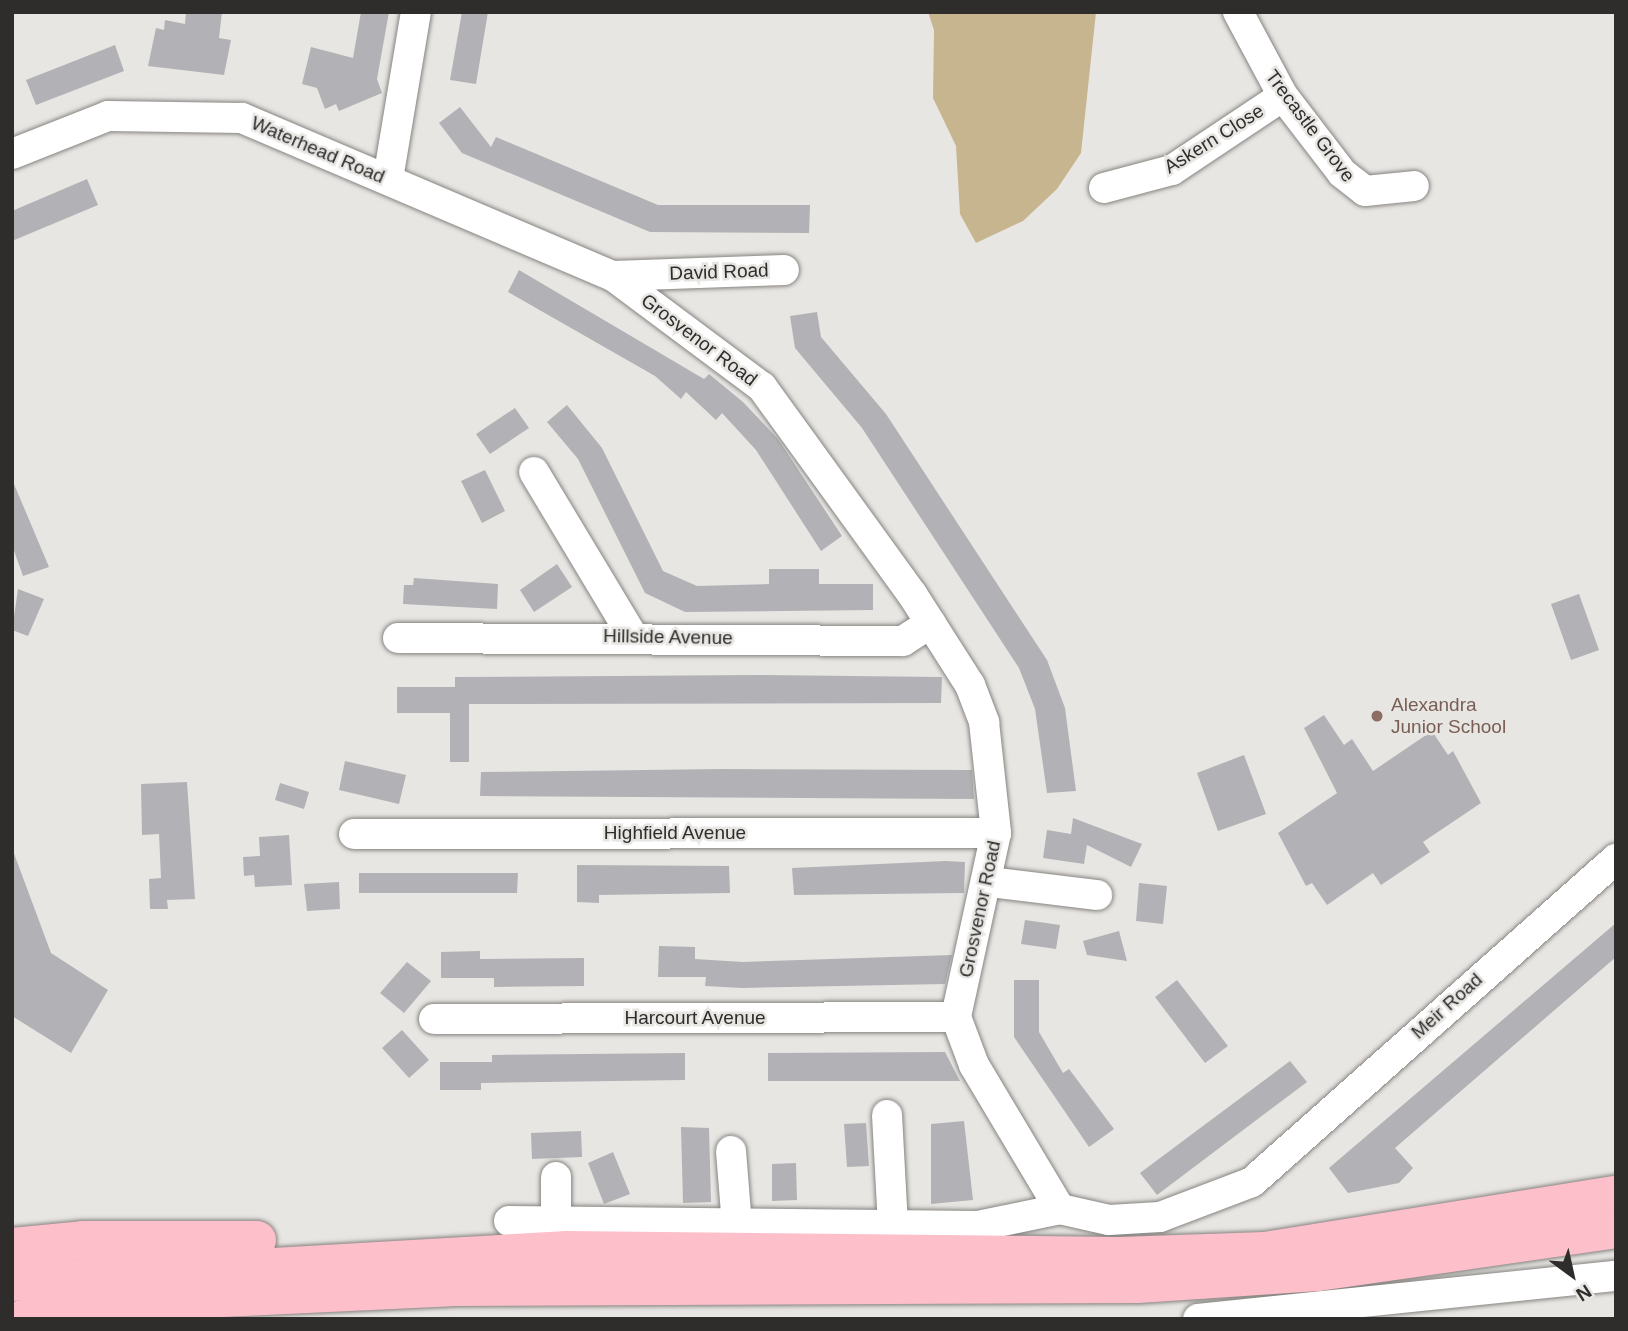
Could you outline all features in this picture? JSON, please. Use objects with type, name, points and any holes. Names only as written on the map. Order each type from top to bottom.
[{"type":"highway","points":[[12,1282],[448,1255],[1265,1251],[1616,1195]]},
{"type":"highway","points":[[22,1319],[179,1300],[502,1287],[1138,1284],[1318,1272],[1616,1230]]},
{"type":"highway","points":[[12,1247],[83,1240],[288,1240],[448,1255]]},
{"type":"highway","points":[[324,1319],[502,1287]]},
{"type":"street","points":[[388,179],[415,12]]},
{"type":"street","name":"Trecastle Grove","points":[[1238,12],[1283,96],[1354,186],[1377,192],[1414,186]]},
{"type":"street","name":"Askern Close","points":[[1104,188],[1172,170],[1283,96]]},
{"type":"street","name":"Waterhead Road","points":[[12,154],[108,116],[243,118],[613,276]]},
{"type":"street","name":"David Road","points":[[613,276],[784,270]]},
{"type":"street","name":"Grosvenor Road","points":[[613,276],[762,387],[931,623],[970,685],[984,722],[996,833],[989,882],[956,1017]]},
{"type":"street","points":[[534,472],[632,635]]},
{"type":"street","name":"Hillside Avenue","points":[[398,638],[632,635],[903,641],[931,623]]},
{"type":"street","name":"Highfield Avenue","points":[[354,834],[996,833]]},
{"type":"street","name":"Meir Road","points":[[1060,1209],[1109,1220],[1160,1217],[1213,1201],[1283,1158],[1616,859]]},
{"type":"street","points":[[989,882],[1097,895]]},
{"type":"street","points":[[509,1221],[978,1226],[1060,1209],[979,1074],[956,1017]]},
{"type":"street","name":"Harcourt Avenue","points":[[435,1019],[956,1017]]},
{"type":"street","points":[[887,1115],[893,1227]]},
{"type":"street","points":[[731,1151],[737,1225]]},
{"type":"street","points":[[556,1177],[556,1222]]},
{"type":"street","points":[[1198,1319],[1616,1276]]},
{"type":"shaded area","points":[[928,12],[1096,12],[1081,153],[1057,189],[1023,221],[976,243],[960,214],[956,146],[933,98],[934,30]]},
{"type":"building","points":[[186,12],[222,12],[219,38],[231,40],[224,75],[148,66],[156,28],[164,30],[165,20],[185,24]]},
{"type":"building","points":[[361,12],[389,12],[377,79],[382,93],[339,111],[336,104],[325,109],[317,88],[302,84],[311,47],[353,58]]},
{"type":"building","points":[[462,12],[488,12],[476,84],[450,80]]},
{"type":"building","points":[[115,45],[124,71],[36,105],[26,80]]},
{"type":"building","points":[[460,107],[491,147],[496,137],[658,205],[810,205],[809,233],[650,232],[462,153],[439,123]]},
{"type":"building","points":[[87,179],[98,205],[12,241],[12,211]]},
{"type":"building","points":[[519,270],[704,379],[709,374],[743,402],[778,439],[842,536],[821,551],[756,450],[722,413],[716,420],[686,392],[681,399],[655,376],[508,292]]},
{"type":"building","points":[[817,312],[821,337],[886,414],[1047,660],[1065,708],[1076,791],[1047,793],[1035,709],[1019,668],[862,428],[795,348],[790,316]]},
{"type":"building","points":[[567,405],[602,448],[663,571],[697,586],[769,584],[769,569],[819,569],[819,584],[873,584],[873,610],[685,612],[645,593],[578,459],[547,422]]},
{"type":"building","points":[[515,408],[529,428],[490,454],[476,434]]},
{"type":"building","points":[[485,470],[505,511],[482,523],[461,481]]},
{"type":"building","points":[[14,484],[49,567],[23,576],[12,545]]},
{"type":"building","points":[[557,564],[572,587],[534,612],[520,590]]},
{"type":"building","points":[[414,578],[498,584],[497,609],[403,604],[404,585],[413,585]]},
{"type":"building","points":[[18,589],[44,599],[28,636],[12,630]]},
{"type":"building","points":[[1579,594],[1599,650],[1571,660],[1551,604]]},
{"type":"building","points":[[455,677],[942,677],[941,703],[469,704],[469,762],[450,762],[450,713],[397,713],[397,687],[455,687]]},
{"type":"building","points":[[1324,715],[1344,745],[1352,739],[1373,771],[1432,731],[1448,755],[1453,751],[1481,803],[1423,842],[1430,852],[1381,885],[1373,873],[1327,905],[1312,883],[1306,886],[1278,833],[1337,793],[1304,728]]},
{"type":"building","points":[[1244,755],[1266,814],[1218,831],[1197,773]]},
{"type":"building","points":[[345,761],[406,775],[399,804],[339,790]]},
{"type":"building","points":[[972,770],[974,799],[480,796],[481,772]]},
{"type":"building","points":[[187,782],[195,899],[167,900],[168,909],[150,909],[149,879],[161,878],[159,834],[142,835],[141,784]]},
{"type":"building","points":[[280,783],[309,792],[304,809],[275,800]]},
{"type":"building","points":[[1073,818],[1142,844],[1131,867],[1087,845],[1084,864],[1043,858],[1047,830],[1071,834]]},
{"type":"building","points":[[289,835],[292,885],[255,887],[254,875],[244,876],[243,857],[260,856],[259,837]]},
{"type":"building","points":[[12,848],[51,953],[108,990],[71,1053],[12,1016]]},
{"type":"building","points":[[965,862],[964,893],[794,895],[792,868]]},
{"type":"building","points":[[577,865],[729,866],[730,893],[599,895],[599,903],[577,902]]},
{"type":"building","points":[[359,873],[518,873],[517,893],[359,893]]},
{"type":"building","points":[[339,882],[340,909],[307,911],[304,884]]},
{"type":"building","points":[[1139,883],[1167,886],[1163,924],[1136,921]]},
{"type":"building","points":[[1025,920],[1060,925],[1056,949],[1021,944]]},
{"type":"building","points":[[1616,923],[1616,957],[1395,1148],[1413,1168],[1399,1183],[1348,1193],[1329,1168]]},
{"type":"building","points":[[1119,931],[1127,961],[1087,955],[1083,941]]},
{"type":"building","points":[[659,946],[695,947],[695,959],[743,962],[952,955],[945,984],[742,988],[705,986],[706,977],[658,977]]},
{"type":"building","points":[[480,951],[480,959],[584,958],[584,986],[494,987],[494,978],[441,978],[441,952]]},
{"type":"building","points":[[407,962],[431,981],[404,1013],[380,993]]},
{"type":"building","points":[[1014,980],[1039,980],[1039,1032],[1063,1073],[1069,1069],[1114,1129],[1089,1147],[1014,1037]]},
{"type":"building","points":[[1177,980],[1228,1046],[1205,1063],[1155,997]]},
{"type":"building","points":[[402,1030],[429,1060],[409,1078],[382,1048]]},
{"type":"building","points":[[945,1052],[960,1081],[768,1081],[768,1053]]},
{"type":"building","points":[[685,1053],[685,1080],[481,1083],[481,1090],[440,1090],[440,1062],[492,1062],[492,1055]]},
{"type":"building","points":[[1290,1061],[1307,1082],[1157,1195],[1140,1173]]},
{"type":"building","points":[[964,1121],[973,1200],[931,1204],[931,1124]]},
{"type":"building","points":[[866,1123],[869,1166],[847,1167],[844,1124]]},
{"type":"building","points":[[681,1127],[709,1128],[711,1202],[683,1203]]},
{"type":"building","points":[[581,1131],[582,1157],[532,1159],[531,1133]]},
{"type":"building","points":[[613,1152],[630,1194],[604,1204],[588,1163]]},
{"type":"building","points":[[796,1163],[797,1200],[772,1201],[772,1164]]},
{"type":"place","name":"Alexandra Junior School","points":[[1377,716]]}]
